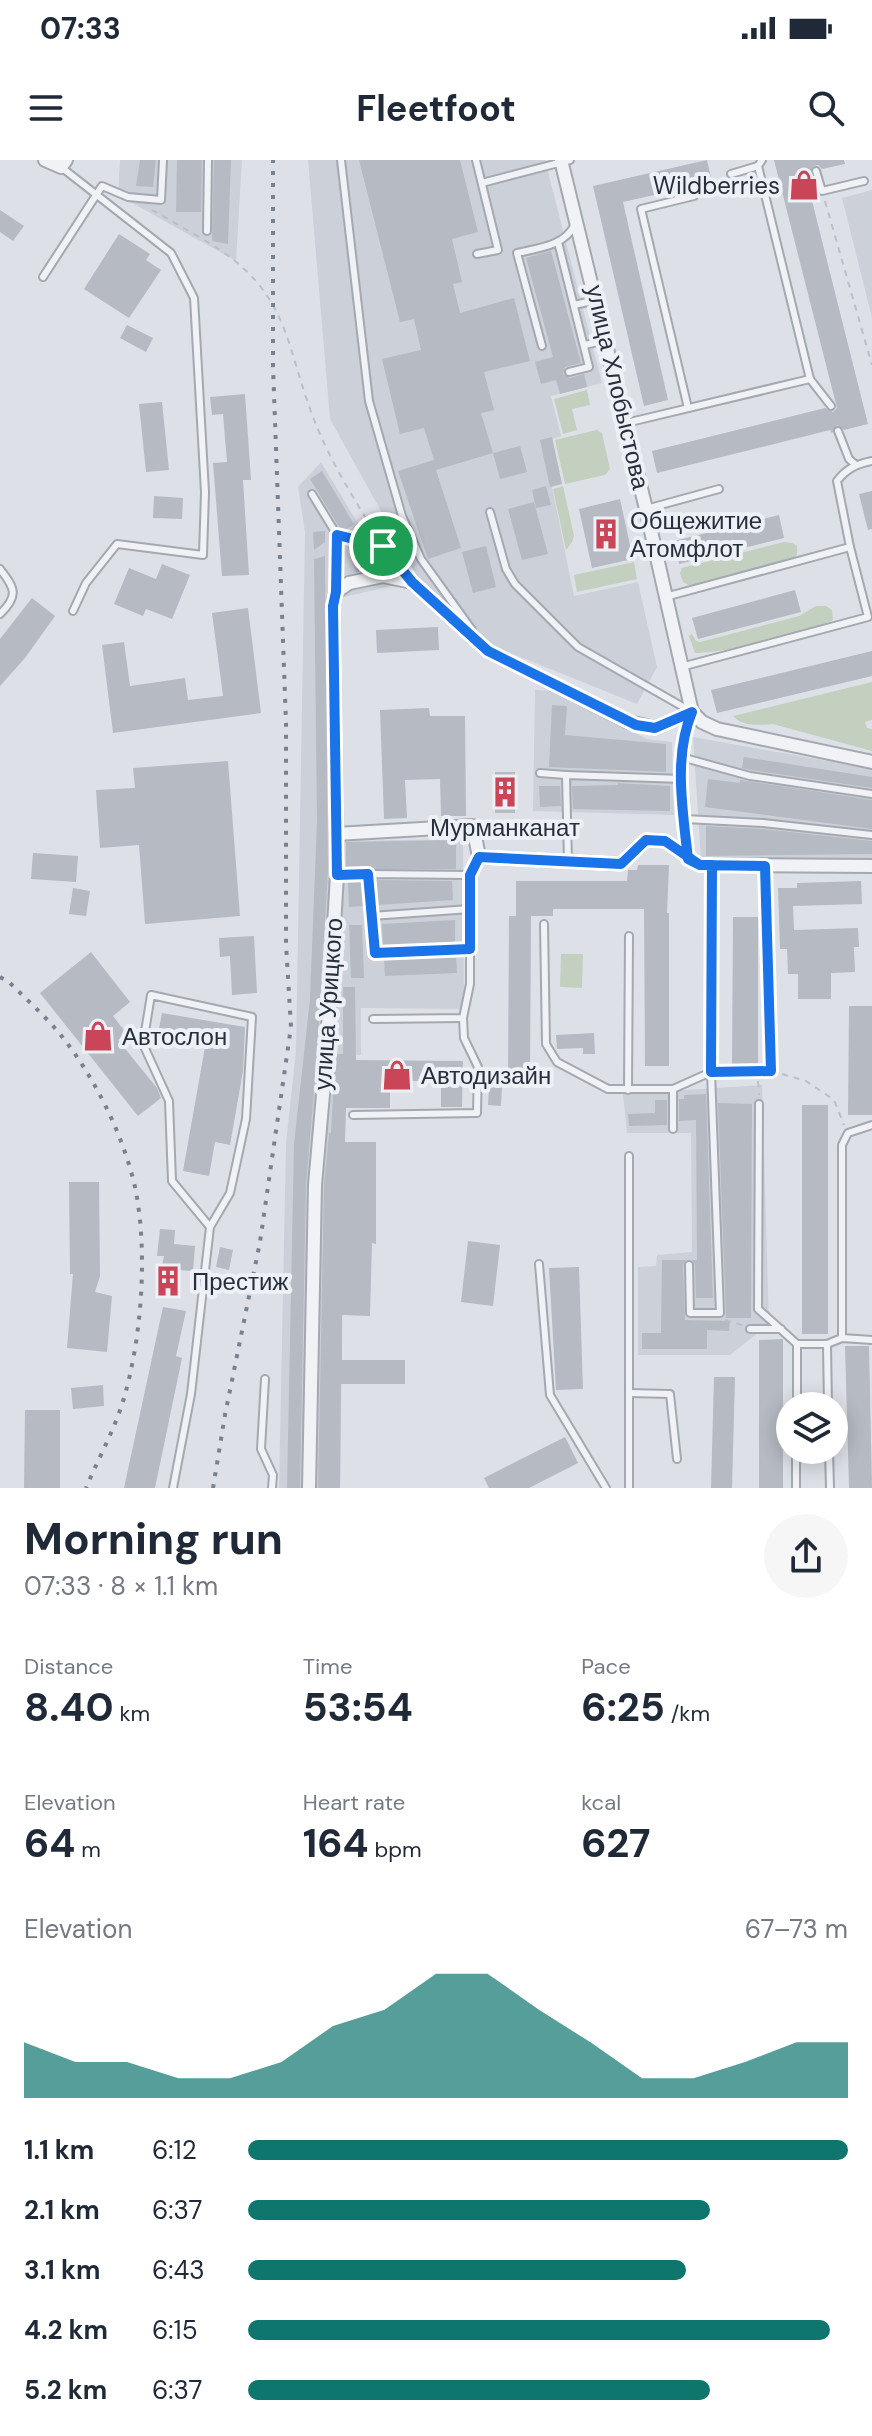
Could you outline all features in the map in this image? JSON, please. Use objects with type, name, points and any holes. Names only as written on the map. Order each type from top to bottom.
[{"type":"street","points":[[45,160],[64,163]]},
{"type":"street","name":"улица Хлобыстова","points":[[564,161],[692,712]]},
{"type":"street","points":[[336,592],[349,583],[383,576],[412,582],[488,651],[636,725],[655,728],[692,712],[702,722],[717,729],[872,762]]},
{"type":"street","name":"улица Урицкого","points":[[309,1488],[315,1185],[337,875],[333,606],[336,592]]},
{"type":"street","points":[[336,834],[473,826],[479,857],[621,864],[646,840],[665,841],[700,865],[872,866]]},
{"type":"lane","points":[[43,277],[102,186],[128,197],[161,200],[163,160]]},
{"type":"lane","points":[[207,231],[208,160]]},
{"type":"lane","points":[[341,160],[369,401],[402,516],[421,559],[488,651]]},
{"type":"lane","points":[[476,160],[498,250],[477,254]]},
{"type":"lane","points":[[482,183],[564,161]]},
{"type":"lane","points":[[64,163],[95,194],[171,253],[194,298],[205,492],[203,555],[117,544],[86,583],[73,611]]},
{"type":"lane","points":[[731,174],[760,163],[810,379],[831,406]]},
{"type":"lane","points":[[816,171],[822,191],[864,181]]},
{"type":"lane","points":[[688,408],[641,209],[694,196]]},
{"type":"lane","points":[[542,346],[517,253],[558,242],[570,235],[578,220]]},
{"type":"lane","points":[[558,242],[589,367],[569,372]]},
{"type":"lane","points":[[574,305],[597,300]]},
{"type":"lane","points":[[585,345],[606,340]]},
{"type":"lane","points":[[626,423],[810,379]]},
{"type":"lane","points":[[838,431],[849,459],[856,465]]},
{"type":"lane","points":[[681,667],[870,618],[850,547],[837,481],[856,465],[872,461]]},
{"type":"lane","points":[[646,509],[719,489]]},
{"type":"lane","points":[[312,494],[337,535],[336,592]]},
{"type":"lane","points":[[490,512],[506,569],[515,584],[578,647],[692,712],[683,734],[681,757],[688,859]]},
{"type":"lane","points":[[665,597],[850,547]]},
{"type":"lane","points":[[0,569],[13,585],[13,594],[11,604],[0,614]]},
{"type":"lane","points":[[681,757],[750,776],[872,794]]},
{"type":"lane","points":[[540,773],[683,779]]},
{"type":"lane","points":[[566,775],[568,862]]},
{"type":"lane","points":[[685,819],[763,823],[872,835]]},
{"type":"lane","points":[[353,1115],[477,1113],[478,1067],[464,1038],[463,1018],[470,984],[470,875],[479,857]]},
{"type":"lane","points":[[689,1265],[690,1313],[720,1313],[711,1072],[712,865]]},
{"type":"lane","points":[[544,924],[546,1044],[557,1062],[608,1089],[628,1090],[673,1089],[711,1072],[771,1071],[765,866]]},
{"type":"lane","points":[[368,874],[375,953],[470,949]]},
{"type":"lane","points":[[337,875],[470,875]]},
{"type":"lane","points":[[371,916],[470,909]]},
{"type":"lane","points":[[628,1090],[629,936]]},
{"type":"lane","points":[[173,1488],[191,1394],[210,1227],[230,1193],[246,1119],[252,1017],[151,995],[143,1044],[169,1101],[172,1181],[210,1227]]},
{"type":"lane","points":[[373,1019],[463,1018]]},
{"type":"lane","points":[[673,1089],[673,1129]]},
{"type":"lane","points":[[759,1104],[758,1309],[797,1344],[827,1344],[842,1338],[872,1340]]},
{"type":"lane","points":[[842,1338],[842,1145],[848,1133],[872,1125]]},
{"type":"lane","points":[[629,1156],[629,1488]]},
{"type":"lane","points":[[539,1264],[550,1395],[606,1488]]},
{"type":"lane","points":[[750,1329],[781,1329]]},
{"type":"lane","points":[[797,1344],[797,1392]]},
{"type":"lane","points":[[827,1344],[828,1392]]},
{"type":"lane","points":[[265,1379],[261,1449],[273,1475],[272,1488]]},
{"type":"lane","points":[[629,1393],[670,1394],[677,1459]]},
{"type":"lane","points":[[796,1464],[796,1488]]},
{"type":"lane","points":[[829,1464],[830,1488]]},
{"type":"path","points":[[822,191],[872,365]]},
{"type":"path","points":[[128,197],[230,255],[273,303],[287,331],[319,432],[344,482],[383,546],[412,582]]},
{"type":"path","points":[[337,535],[383,546]]},
{"type":"path","points":[[771,1071],[806,1081],[834,1100],[848,1133]]},
{"type":"path","points":[[758,1072],[759,1104]]},
{"type":"path","points":[[720,1313],[723,1319],[750,1329]]},
{"type":"shaded area","points":[[120,160],[242,160],[236,261],[118,195]]},
{"type":"shaded area","points":[[308,160],[545,160],[602,383],[551,396],[561,436],[552,439],[562,484],[552,487],[574,596],[638,582],[657,667],[637,704],[493,646],[417,576],[330,419]]},
{"type":"shaded area","points":[[872,190],[872,318],[842,198]]},
{"type":"shaded area","points":[[321,462],[395,585],[340,598],[340,841],[463,839],[464,1009],[361,1008],[361,1055],[346,1054],[340,1488],[279,1488],[286,1143],[296,1051],[305,532],[298,487]]},
{"type":"shaded area","points":[[535,690],[554,691],[647,739],[672,742],[674,815],[533,811]]},
{"type":"shaded area","points":[[693,737],[872,769],[872,859],[701,860]]},
{"type":"shaded area","points":[[762,1085],[769,1324],[730,1355],[638,1355],[638,1267],[656,1266],[657,1255],[692,1252],[691,1133],[627,1133],[623,1094]]},
{"type":"green space","points":[[587,390],[590,405],[572,409],[577,430],[563,434],[554,399]]},
{"type":"green space","points":[[597,430],[602,433],[610,469],[605,475],[565,484],[555,440]]},
{"type":"green space","points":[[563,486],[574,536],[566,550],[553,489]]},
{"type":"green space","points":[[784,542],[797,546],[797,555],[690,586],[683,582],[682,568]]},
{"type":"green space","points":[[634,562],[637,579],[577,592],[574,575]]},
{"type":"green space","points":[[816,606],[826,606],[832,610],[833,620],[765,642],[695,653],[689,636],[692,634],[700,642],[799,616]]},
{"type":"green space","points":[[872,682],[872,720],[865,722],[867,728],[872,729],[872,751],[773,724],[746,724],[733,716]]},
{"type":"green space","points":[[561,954],[583,954],[582,988],[560,987]]},
{"type":"building","points":[[140,160],[156,160],[153,187],[136,186]]},
{"type":"building","points":[[177,160],[202,160],[201,212],[176,212]]},
{"type":"building","points":[[214,160],[231,160],[228,244],[212,241]]},
{"type":"building","points":[[359,160],[460,160],[478,232],[452,239],[462,282],[453,284],[460,313],[514,298],[530,361],[484,372],[494,410],[481,413],[493,453],[436,470],[461,548],[428,559],[398,471],[434,460],[424,428],[400,434],[382,359],[421,350],[414,319],[400,322]]},
{"type":"building","points":[[707,160],[712,182],[623,202],[668,400],[644,406],[593,186]]},
{"type":"building","points":[[774,160],[844,160],[845,164],[822,169],[818,165],[805,173],[868,424],[844,430],[837,425],[832,433],[830,430],[657,473],[652,451],[825,408],[833,412],[837,408]]},
{"type":"building","points":[[0,210],[24,226],[13,241],[0,232]]},
{"type":"building","points":[[119,234],[150,254],[146,260],[161,270],[129,318],[84,289]]},
{"type":"building","points":[[551,251],[581,363],[565,367],[563,374],[570,378],[584,374],[587,387],[560,394],[556,380],[541,384],[535,362],[553,357],[526,258]]},
{"type":"building","points":[[127,325],[153,338],[146,352],[120,338]]},
{"type":"building","points":[[245,394],[251,480],[243,480],[249,575],[222,576],[213,463],[227,462],[223,414],[212,415],[210,397]]},
{"type":"building","points":[[162,402],[169,470],[146,472],[139,404]]},
{"type":"building","points":[[552,437],[562,484],[550,487],[540,440]]},
{"type":"building","points":[[520,446],[527,472],[500,479],[493,453]]},
{"type":"building","points":[[322,471],[354,524],[342,532],[310,479]]},
{"type":"building","points":[[546,486],[551,505],[536,508],[532,490]]},
{"type":"building","points":[[872,491],[872,529],[868,530],[859,494]]},
{"type":"building","points":[[154,496],[183,498],[182,519],[153,518]]},
{"type":"building","name":"Общежитие Атомфлот","points":[[620,499],[633,559],[592,568],[579,509]]},
{"type":"building","points":[[534,502],[548,554],[522,560],[508,509]]},
{"type":"building","points":[[779,515],[784,538],[679,564],[674,541]]},
{"type":"building","points":[[325,531],[325,542],[314,550],[313,532]]},
{"type":"building","points":[[486,546],[496,587],[473,593],[462,552]]},
{"type":"building","points":[[366,548],[371,569],[356,572],[351,551]]},
{"type":"building","points":[[325,556],[328,871],[306,1185],[300,1488],[287,1488],[294,1144],[310,999],[317,821],[314,559]]},
{"type":"building","points":[[162,564],[190,575],[172,619],[146,609],[143,616],[114,604],[129,568],[156,579]]},
{"type":"building","points":[[795,590],[801,612],[698,639],[692,618]]},
{"type":"building","points":[[32,598],[55,616],[0,686],[0,639]]},
{"type":"building","points":[[248,608],[261,713],[113,733],[102,645],[124,642],[130,686],[185,678],[188,700],[223,696],[212,613]]},
{"type":"building","points":[[438,627],[439,650],[377,653],[376,630]]},
{"type":"building","points":[[872,651],[872,676],[717,713],[711,690]]},
{"type":"building","points":[[552,705],[567,706],[565,735],[666,744],[666,772],[549,767]]},
{"type":"building","points":[[429,708],[430,716],[465,716],[466,816],[441,816],[440,779],[405,780],[407,818],[384,819],[380,710]]},
{"type":"building","points":[[744,757],[872,777],[872,788],[742,768]]},
{"type":"building","points":[[228,761],[240,916],[145,924],[139,845],[100,848],[96,790],[135,788],[133,768]]},
{"type":"building","name":"Мурманканат","points":[[495,772],[515,772],[515,813],[495,813]]},
{"type":"building","points":[[708,779],[740,783],[740,780],[872,800],[872,829],[705,807]]},
{"type":"building","points":[[618,783],[670,786],[670,811],[573,809],[572,786]]},
{"type":"building","points":[[539,786],[560,786],[561,806],[540,807]]},
{"type":"building","points":[[706,826],[872,841],[872,854],[706,856]]},
{"type":"building","points":[[456,840],[456,869],[346,869],[346,842]]},
{"type":"building","points":[[33,853],[78,856],[76,882],[31,879]]},
{"type":"building","points":[[638,865],[669,865],[669,1066],[645,1066],[644,909],[553,909],[553,916],[531,916],[530,1074],[508,1074],[509,916],[516,916],[516,881],[627,881],[628,870],[637,870]]},
{"type":"building","points":[[363,880],[365,906],[349,907],[348,881]]},
{"type":"building","points":[[375,880],[452,881],[453,900],[377,905]]},
{"type":"building","points":[[861,881],[862,904],[793,906],[794,930],[858,928],[859,947],[854,947],[855,972],[831,973],[831,999],[798,999],[798,974],[788,974],[787,949],[780,949],[778,888],[797,888],[797,883]]},
{"type":"building","points":[[73,888],[90,891],[86,916],[69,914]]},
{"type":"building","points":[[733,917],[758,917],[758,1065],[732,1066]]},
{"type":"building","points":[[455,920],[455,944],[383,946],[382,924]]},
{"type":"building","points":[[349,925],[362,925],[364,978],[351,978]]},
{"type":"building","points":[[254,936],[257,993],[232,995],[230,956],[220,957],[219,938]]},
{"type":"building","name":"Автослон","points":[[91,952],[130,1002],[113,1016],[126,1033],[118,1040],[157,1088],[161,1098],[138,1116],[40,993]]},
{"type":"building","points":[[456,956],[457,973],[385,976],[384,959]]},
{"type":"building","points":[[343,987],[355,987],[356,1060],[463,1061],[462,1107],[441,1107],[441,1081],[390,1081],[390,1108],[346,1108],[345,1142],[376,1142],[376,1244],[372,1243],[370,1316],[342,1315],[342,1360],[405,1360],[405,1384],[341,1384],[340,1488],[318,1488],[324,1185],[331,1133],[335,1054],[343,1054]]},
{"type":"building","points":[[849,1006],[872,1006],[872,1115],[848,1115]]},
{"type":"building","points":[[162,1013],[245,1027],[243,1071],[230,1145],[215,1142],[209,1176],[183,1171],[205,1047],[157,1039]]},
{"type":"building","points":[[594,1033],[595,1054],[583,1054],[583,1048],[557,1049],[556,1035]]},
{"type":"building","points":[[489,1086],[502,1087],[501,1106],[488,1105]]},
{"type":"building","points":[[706,1094],[713,1298],[696,1298],[695,1265],[692,1260],[697,1260],[696,1120],[679,1121],[679,1099],[684,1099],[684,1095]]},
{"type":"building","points":[[655,1100],[667,1100],[667,1125],[629,1126],[628,1114],[655,1113]]},
{"type":"building","points":[[718,1103],[752,1104],[751,1318],[726,1318]]},
{"type":"building","points":[[802,1105],[828,1105],[828,1334],[802,1334]]},
{"type":"building","points":[[69,1182],[99,1182],[100,1276],[95,1292],[112,1296],[107,1352],[67,1348],[73,1274],[70,1274]]},
{"type":"building","points":[[160,1229],[175,1230],[174,1244],[195,1246],[193,1271],[178,1270],[175,1289],[158,1286],[164,1256],[157,1256]]},
{"type":"building","points":[[468,1241],[500,1245],[493,1306],[461,1302]]},
{"type":"building","points":[[220,1247],[233,1250],[229,1270],[216,1267]]},
{"type":"building","points":[[662,1260],[686,1260],[683,1265],[685,1320],[730,1321],[729,1331],[707,1330],[707,1349],[642,1349],[642,1333],[661,1333]]},
{"type":"building","points":[[579,1267],[583,1389],[556,1390],[549,1268]]},
{"type":"building","points":[[163,1307],[186,1311],[176,1356],[182,1358],[155,1488],[124,1488]]},
{"type":"building","points":[[783,1339],[783,1392],[776,1392],[776,1464],[783,1464],[783,1488],[759,1488],[759,1340]]},
{"type":"building","points":[[845,1346],[869,1346],[872,1488],[849,1488]]},
{"type":"building","points":[[714,1377],[735,1377],[732,1488],[711,1488]]},
{"type":"building","points":[[103,1385],[104,1406],[73,1409],[71,1388]]},
{"type":"building","points":[[25,1410],[60,1410],[60,1488],[24,1488]]},
{"type":"building","points":[[565,1437],[578,1463],[529,1488],[489,1488],[484,1478]]},
{"type":"railway","points":[[213,1488],[260,1242],[291,1027],[286,944],[286,723],[273,366],[273,160]]},
{"type":"railway","points":[[0,977],[48,1021],[84,1068],[115,1126],[135,1187],[142,1265],[135,1348],[120,1410],[86,1488]]},
{"type":"place","name":"Wildberries","points":[[804,185]]},
{"type":"place","name":"Общежитие Атомфлот","points":[[606,534]]},
{"type":"place","name":"Мурманканат","points":[[505,792]]},
{"type":"place","name":"Автослон","points":[[98,1036]]},
{"type":"place","name":"Автодизайн","points":[[397,1075]]},
{"type":"place","name":"Престиж","points":[[168,1281]]},
{"type":"route","points":[[383,546],[337,535],[333,606],[337,875],[368,874],[375,953],[470,949],[470,875],[479,857],[621,864],[646,840],[665,841],[688,859],[700,865],[712,865],[765,866],[771,1071],[711,1072],[712,865],[700,865],[688,859],[681,757],[683,734],[692,712],[655,728],[636,725],[488,651],[412,582],[383,546]]}]
